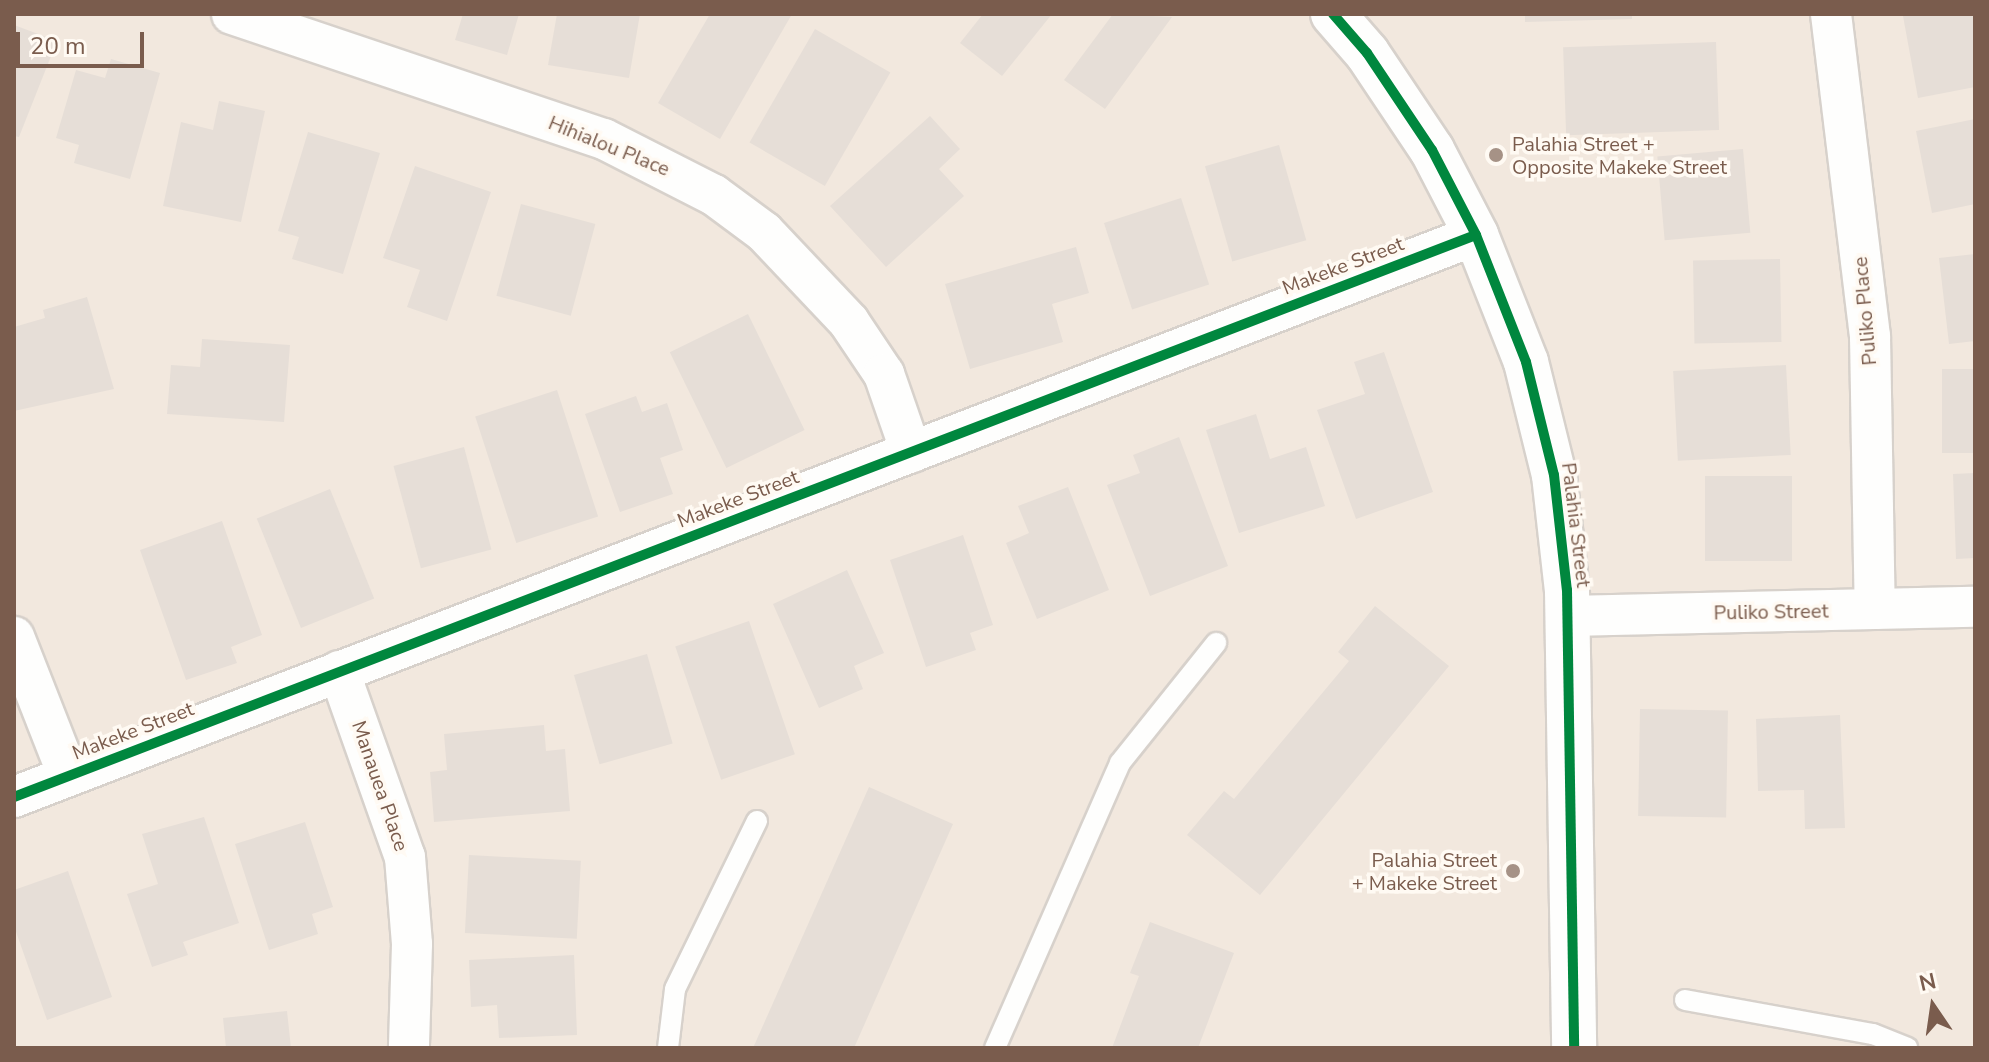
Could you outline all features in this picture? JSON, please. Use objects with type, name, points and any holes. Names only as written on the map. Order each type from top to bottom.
[{"type":"street","name":"Hihialou Place","points":[[232,14],[604,139],[714,195],[776,243],[849,322],[884,374],[911,452]]},
{"type":"street","name":"Palahia Street","points":[[1333,14],[1367,53],[1432,150],[1476,235],[1526,362],[1547,446],[1567,616],[1574,1048]]},
{"type":"street","name":"Puliko Place","points":[[1831,14],[1870,336],[1875,609]]},
{"type":"street","name":"Makeke Street","points":[[14,797],[1476,235]]},
{"type":"street","name":"Puliko Street","points":[[1567,616],[1975,607]]},
{"type":"street","points":[[14,637],[68,775]]},
{"type":"street","name":"Manauea Place","points":[[339,671],[405,857],[412,944],[409,1048]]},
{"type":"lane","points":[[995,1048],[1120,763],[1216,643]]},
{"type":"lane","points":[[668,1048],[675,989],[757,821]]},
{"type":"lane","points":[[1685,1000],[1873,1034],[1907,1048]]},
{"type":"shaded area","points":[[14,14],[1975,14],[1975,1048],[14,1048]]},
{"type":"building","points":[[463,14],[519,14],[507,55],[455,40]]},
{"type":"building","points":[[557,14],[640,14],[629,78],[548,65]]},
{"type":"building","points":[[710,14],[792,14],[720,139],[658,103]]},
{"type":"building","points":[[983,14],[1052,14],[1002,76],[960,43]]},
{"type":"building","points":[[1113,14],[1172,17],[1105,109],[1064,80]]},
{"type":"building","points":[[1525,14],[1632,14],[1632,19],[1525,22]]},
{"type":"building","points":[[1975,14],[1975,87],[1918,98],[1903,16]]},
{"type":"building","points":[[14,25],[57,41],[19,137],[14,136]]},
{"type":"building","points":[[815,29],[890,72],[825,186],[750,142]]},
{"type":"building","points":[[1716,42],[1719,130],[1566,135],[1563,47]]},
{"type":"building","points":[[111,59],[160,73],[130,179],[74,163],[79,145],[56,138],[76,70],[105,78]]},
{"type":"building","points":[[219,101],[265,111],[241,222],[163,206],[181,122],[213,130]]},
{"type":"building","points":[[930,116],[960,149],[939,169],[964,196],[886,267],[830,206]]},
{"type":"building","points":[[1975,119],[1975,204],[1932,213],[1916,131]]},
{"type":"building","points":[[308,132],[380,153],[343,274],[292,259],[299,237],[278,231]]},
{"type":"building","points":[[1279,145],[1306,240],[1232,261],[1205,166]]},
{"type":"building","points":[[1743,149],[1750,233],[1665,240],[1657,156]]},
{"type":"building","points":[[415,166],[491,192],[447,321],[407,307],[420,270],[383,258]]},
{"type":"building","points":[[1181,198],[1209,285],[1132,310],[1104,223]]},
{"type":"building","points":[[521,204],[595,224],[571,316],[496,296]]},
{"type":"building","points":[[1076,247],[1089,293],[1052,304],[1063,342],[970,369],[945,284]]},
{"type":"building","points":[[1975,254],[1975,341],[1949,344],[1939,258]]},
{"type":"building","points":[[1780,259],[1781,342],[1694,344],[1693,261]]},
{"type":"building","points":[[87,297],[114,389],[14,411],[14,327],[45,318],[43,310]]},
{"type":"building","points":[[748,314],[805,430],[726,468],[670,352]]},
{"type":"building","points":[[202,339],[290,345],[284,422],[167,414],[171,365],[200,367]]},
{"type":"building","points":[[1384,352],[1433,492],[1356,519],[1317,410],[1365,394],[1354,362]]},
{"type":"building","points":[[1786,365],[1791,455],[1678,461],[1673,371]]},
{"type":"building","points":[[1942,369],[1975,369],[1975,453],[1942,453]]},
{"type":"building","points":[[557,390],[598,516],[516,543],[475,417]]},
{"type":"building","points":[[636,396],[642,412],[667,403],[683,450],[660,458],[673,494],[620,512],[585,414]]},
{"type":"building","points":[[1256,414],[1270,459],[1306,447],[1325,506],[1239,533],[1206,430]]},
{"type":"building","points":[[1179,437],[1228,566],[1150,596],[1107,485],[1140,473],[1133,455]]},
{"type":"building","points":[[464,447],[491,549],[421,568],[393,466]]},
{"type":"building","points":[[1975,473],[1975,558],[1956,559],[1953,474]]},
{"type":"building","points":[[1705,476],[1792,476],[1792,561],[1705,561]]},
{"type":"building","points":[[1068,487],[1109,590],[1037,619],[1006,543],[1029,533],[1018,506]]},
{"type":"building","points":[[330,489],[374,598],[301,628],[257,519]]},
{"type":"building","points":[[222,521],[262,635],[231,647],[237,663],[186,680],[140,550]]},
{"type":"building","points":[[963,535],[993,625],[970,633],[976,650],[926,667],[890,560]]},
{"type":"building","points":[[847,570],[884,653],[854,666],[863,689],[819,708],[773,604]]},
{"type":"building","points":[[1375,606],[1449,666],[1260,895],[1187,835],[1224,791],[1234,799],[1349,661],[1338,652]]},
{"type":"building","points":[[749,621],[795,754],[721,780],[675,646]]},
{"type":"building","points":[[647,654],[673,743],[600,764],[574,675]]},
{"type":"building","points":[[1640,709],[1728,711],[1726,818],[1638,816]]},
{"type":"building","points":[[1840,715],[1845,828],[1805,829],[1804,790],[1758,791],[1756,719]]},
{"type":"building","points":[[544,725],[546,751],[565,749],[570,811],[434,822],[430,772],[447,770],[444,734]]},
{"type":"building","points":[[869,787],[953,824],[854,1048],[753,1048]]},
{"type":"building","points":[[204,817],[239,923],[183,942],[188,955],[152,967],[127,894],[158,884],[142,834]]},
{"type":"building","points":[[305,822],[333,907],[312,914],[318,934],[269,950],[235,844]]},
{"type":"building","points":[[469,855],[581,861],[577,939],[465,933]]},
{"type":"building","points":[[68,871],[112,997],[47,1020],[14,926],[14,890]]},
{"type":"building","points":[[1150,922],[1234,953],[1198,1048],[1112,1048],[1139,976],[1130,973]]},
{"type":"building","points":[[574,955],[577,1035],[499,1038],[497,1005],[471,1007],[469,960]]},
{"type":"building","points":[[287,1011],[291,1048],[226,1048],[223,1018]]},
{"type":"cycle path","points":[[1333,14],[1367,53],[1432,150],[1476,235],[1526,362],[1554,475],[1567,590],[1574,1048]]},
{"type":"cycle path","points":[[14,797],[1476,235]]},
{"type":"place","name":"Palahia Street + Opposite Makeke Street","points":[[1496,155]]},
{"type":"place","name":"Palahia Street + Makeke Street","points":[[1513,871]]}]
